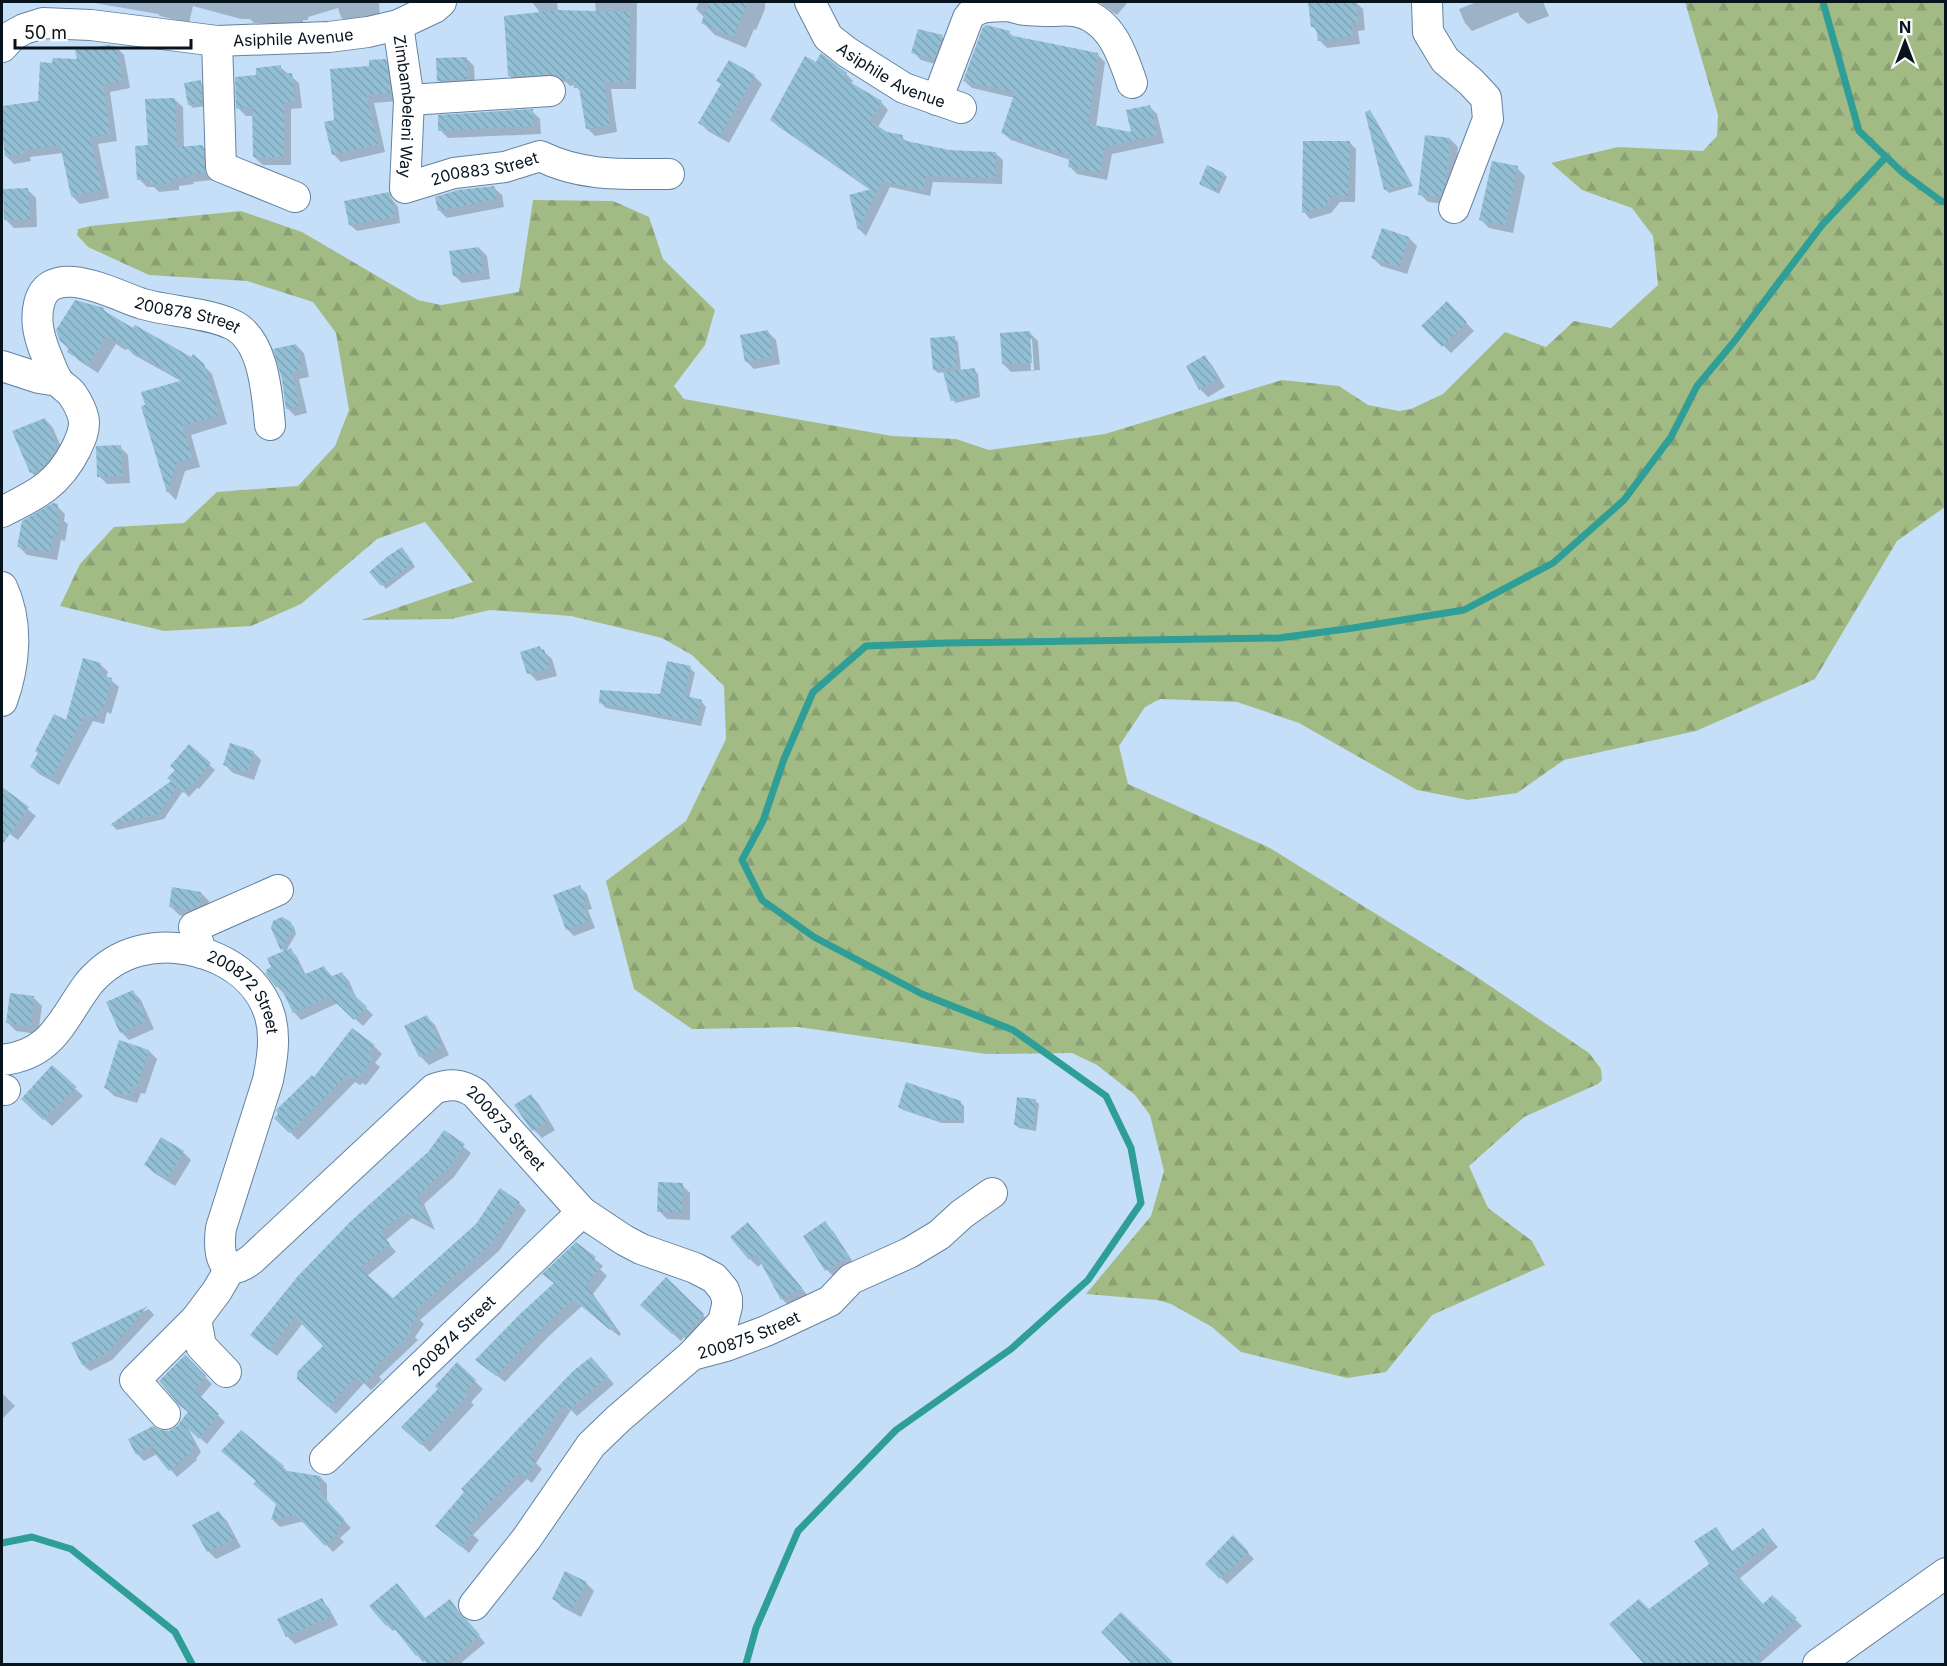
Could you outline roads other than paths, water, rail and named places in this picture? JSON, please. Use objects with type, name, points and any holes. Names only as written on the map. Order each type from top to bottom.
[{"type":"street","name":"Asiphile Avenue","points":[[2,47],[24,28],[43,23],[91,25],[217,41],[328,38],[398,25],[434,8],[441,2]]},
{"type":"street","name":"Asiphile Avenue","points":[[810,2],[828,37],[847,52],[904,88],[949,104],[968,18],[972,11],[1012,4]]},
{"type":"street","points":[[1427,2],[1428,32],[1445,60],[1486,98],[1488,119],[1454,208]]},
{"type":"street","points":[[1012,4],[1020,11],[1074,11],[1090,16],[1107,30],[1117,43],[1132,82]]},
{"type":"street","name":"Zimbambeleni Way","points":[[398,25],[409,100],[405,188]]},
{"type":"street","points":[[217,41],[221,167],[295,197]]},
{"type":"street","points":[[409,100],[550,92]]},
{"type":"street","name":"200883 Street","points":[[405,188],[454,173],[505,167],[540,156],[557,164],[594,173],[669,174]]},
{"type":"street","name":"200878 Street","points":[[58,381],[45,352],[38,330],[36,313],[40,297],[51,286],[66,281],[93,286],[142,303],[220,319],[237,326],[251,339],[258,356],[266,389],[270,425]]},
{"type":"street","points":[[2,366],[39,378],[58,381],[71,393],[84,421],[82,436],[64,471],[30,498],[2,512]]},
{"type":"street","points":[[2,587],[11,619],[14,643],[10,675],[2,701]]},
{"type":"street","points":[[201,953],[194,927],[278,890]]},
{"type":"street","name":"200872 Street","points":[[2,1060],[27,1055],[49,1040],[96,975],[116,960],[138,951],[177,948],[201,953],[224,962],[240,972],[253,984],[267,1008],[273,1033],[272,1063],[268,1080],[221,1228],[220,1252],[224,1262],[234,1267]]},
{"type":"street","name":"200873 Street","points":[[234,1267],[252,1259],[434,1089],[456,1084],[467,1087],[475,1093],[582,1212],[641,1249],[695,1268],[718,1283],[727,1299],[723,1322],[692,1355]]},
{"type":"street","name":"200875 Street","points":[[474,1605],[527,1538],[591,1445],[692,1355],[726,1346],[766,1331],[830,1301],[851,1279],[909,1253],[939,1235],[962,1214],[992,1193]]},
{"type":"street","name":"200874 Street","points":[[326,1460],[582,1212]]},
{"type":"street","points":[[165,1414],[135,1380],[196,1319],[234,1267]]},
{"type":"street","points":[[196,1319],[201,1346],[226,1372]]},
{"type":"street","points":[[1818,1665],[1946,1573]]},
{"type":"waterway","points":[[1823,2],[1859,131],[1903,173],[1941,201],[1946,202]]},
{"type":"waterway","points":[[746,1664],[756,1628],[798,1531],[896,1430],[1011,1349],[1088,1280],[1141,1203],[1131,1148],[1106,1096],[1013,1030],[922,994],[814,937],[762,900],[742,860],[763,821],[784,759],[813,692],[866,646],[1279,638],[1464,610],[1553,563],[1624,500],[1671,437],[1697,386],[1733,343],[1822,225],[1886,157]]},
{"type":"waterway","points":[[2,1543],[32,1537],[71,1549],[175,1632],[192,1664]]}]
